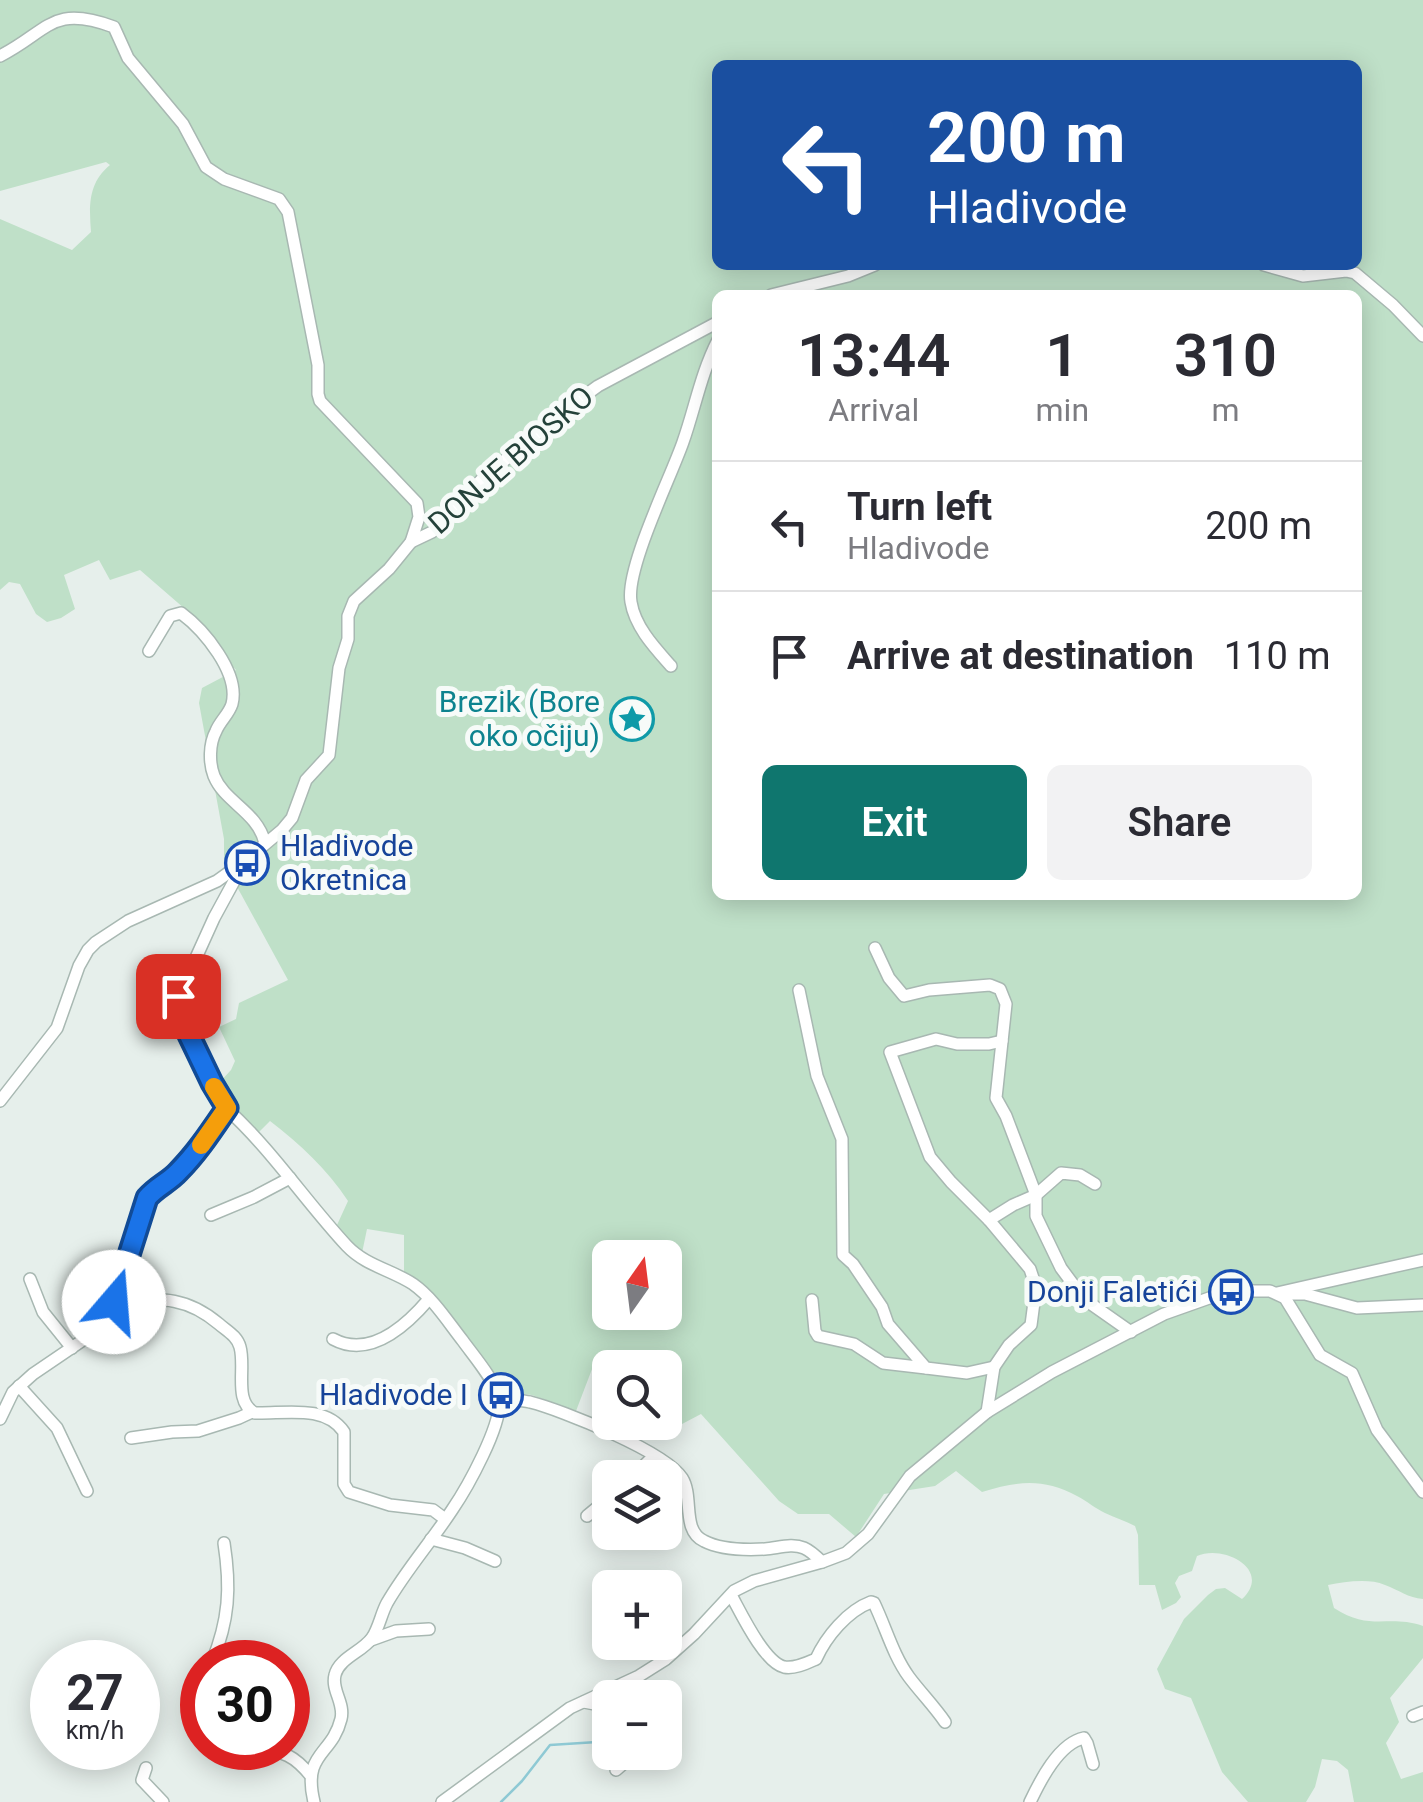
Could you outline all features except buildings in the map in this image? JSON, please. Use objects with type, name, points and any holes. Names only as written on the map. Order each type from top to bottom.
[{"type":"street","points":[[0,56],[58,19],[114,27],[128,58],[182,124],[206,167],[279,199],[288,212],[318,366],[320,401],[417,503],[419,517],[411,542]]},
{"type":"street","points":[[791,290],[861,270]]},
{"type":"street","points":[[1282,270],[1303,276],[1350,271],[1393,305],[1423,336]]},
{"type":"street","name":"DONJE BIOSKO","points":[[245,861],[292,818],[306,780],[328,755],[350,608],[363,592],[411,542],[432,532],[496,466],[598,386],[712,325]]},
{"type":"street","points":[[671,666],[639,624],[630,600],[653,516],[712,355]]},
{"type":"street","points":[[149,651],[170,616],[180,613],[223,658],[233,701],[212,740],[213,772],[220,787],[255,820],[265,844]]},
{"type":"street","points":[[0,1102],[58,1028],[80,966],[96,942],[145,913],[217,881],[245,861]]},
{"type":"street","points":[[245,861],[201,945],[176,1002],[177,1010],[227,1108],[350,1249],[364,1261],[416,1286],[430,1299],[500,1397],[497,1418],[482,1456],[451,1513],[416,1556],[386,1604],[371,1640]]},
{"type":"street","points":[[874,948],[889,978],[904,996],[929,990],[995,986],[1005,998],[996,1098],[1036,1194],[1036,1216],[1061,1268],[1084,1299],[1130,1332]]},
{"type":"street","points":[[799,990],[817,1076],[841,1133],[843,1255],[882,1307],[888,1324],[926,1368]]},
{"type":"street","points":[[987,1412],[994,1367],[1031,1324],[1036,1288],[1030,1269],[930,1157],[890,1052],[936,1039],[957,1044],[1002,1041]]},
{"type":"street","points":[[0,1420],[19,1386],[98,1325],[114,1302],[147,1198],[196,1153],[227,1108]]},
{"type":"street","points":[[989,1220],[1036,1194],[1061,1173],[1080,1175],[1095,1184]]},
{"type":"street","points":[[211,1215],[290,1178]]},
{"type":"street","points":[[1277,1293],[1423,1260]]},
{"type":"street","points":[[30,1279],[44,1312],[72,1348]]},
{"type":"street","points":[[442,1802],[570,1708],[666,1659],[731,1595],[754,1581],[846,1552],[859,1543],[910,1476],[987,1412],[1052,1372],[1164,1314],[1212,1297],[1250,1291],[1305,1294],[1357,1308],[1423,1304]]},
{"type":"street","points":[[1277,1293],[1293,1308],[1320,1355],[1352,1373],[1377,1430],[1423,1492]]},
{"type":"street","points":[[114,1302],[168,1299],[195,1306],[211,1317],[239,1344],[245,1405],[252,1412]]},
{"type":"street","points":[[333,1339],[346,1346],[394,1333],[430,1299]]},
{"type":"street","points":[[812,1300],[818,1336],[854,1344],[883,1363],[967,1373],[994,1367]]},
{"type":"street","points":[[19,1386],[56,1428],[87,1490]]},
{"type":"street","points":[[500,1397],[530,1402],[614,1434],[674,1469],[688,1492],[690,1523],[704,1542],[728,1547],[800,1547],[822,1562]]},
{"type":"street","points":[[130,1438],[198,1431],[252,1412],[331,1418],[344,1432],[344,1484],[348,1492],[390,1505],[432,1510],[445,1519]]},
{"type":"street","points":[[648,1460],[653,1455]]},
{"type":"street","points":[[588,1516],[592,1513]]},
{"type":"street","points":[[431,1539],[465,1548],[495,1562]]},
{"type":"street","points":[[221,1640],[228,1607],[224,1543]]},
{"type":"street","points":[[731,1595],[766,1653],[782,1667],[816,1659],[821,1646],[856,1609],[874,1604],[902,1666],[945,1722]]},
{"type":"street","points":[[314,1802],[312,1776],[316,1758],[340,1724],[342,1705],[334,1680],[336,1669],[371,1640],[396,1631],[429,1629]]},
{"type":"street","points":[[584,1702],[592,1703]]},
{"type":"street","points":[[1030,1802],[1042,1776],[1074,1740],[1084,1738],[1093,1764]]},
{"type":"street","points":[[145,1770],[142,1780],[163,1802]]},
{"type":"street","points":[[307,1770],[312,1776]]},
{"type":"green space","points":[[0,0],[1423,0],[1423,1599],[1371,1582],[1328,1585],[1334,1608],[1347,1615],[1423,1626],[1423,1658],[1390,1698],[1399,1722],[1386,1743],[1401,1779],[1423,1772],[1423,1802],[1354,1802],[1348,1770],[1337,1761],[1322,1759],[1315,1787],[1306,1802],[1248,1802],[1222,1772],[1191,1698],[1165,1689],[1157,1669],[1184,1619],[1208,1595],[1225,1588],[1242,1599],[1252,1578],[1241,1562],[1220,1554],[1197,1556],[1192,1571],[1179,1576],[1175,1583],[1181,1597],[1162,1610],[1155,1585],[1139,1585],[1135,1526],[1053,1486],[1007,1485],[982,1492],[956,1471],[935,1486],[884,1494],[856,1537],[829,1514],[798,1514],[779,1501],[701,1414],[682,1424],[682,1350],[592,1350],[592,1369],[576,1411],[532,1395],[508,1392],[432,1293],[404,1274],[404,1235],[367,1229],[362,1253],[337,1225],[348,1201],[331,1178],[270,1121],[257,1134],[229,1104],[218,1084],[235,1061],[219,1027],[236,1019],[239,1003],[288,980],[224,863],[224,839],[199,703],[202,688],[236,670],[185,609],[140,570],[110,580],[99,560],[64,575],[75,609],[47,622],[36,614],[20,584],[9,582],[0,590],[0,219],[72,250],[91,232],[94,187],[110,165],[106,162],[0,191]]},
{"type":"waterway","points":[[501,1802],[550,1745],[592,1742]]},
{"type":"slow traffic","points":[[201,1145],[227,1108],[214,1087]]},
{"type":"place","name":"Brezik (Bore oko očiju)","points":[[632,719]]},
{"type":"place","name":"Hladivode Okretnica","points":[[247,863]]},
{"type":"place","name":"Donji Faletići","points":[[1231,1292]]},
{"type":"place","name":"Hladivode I","points":[[501,1395]]},
{"type":"route","points":[[114,1302],[147,1198],[196,1153],[227,1108],[177,1010],[178,996]]}]
